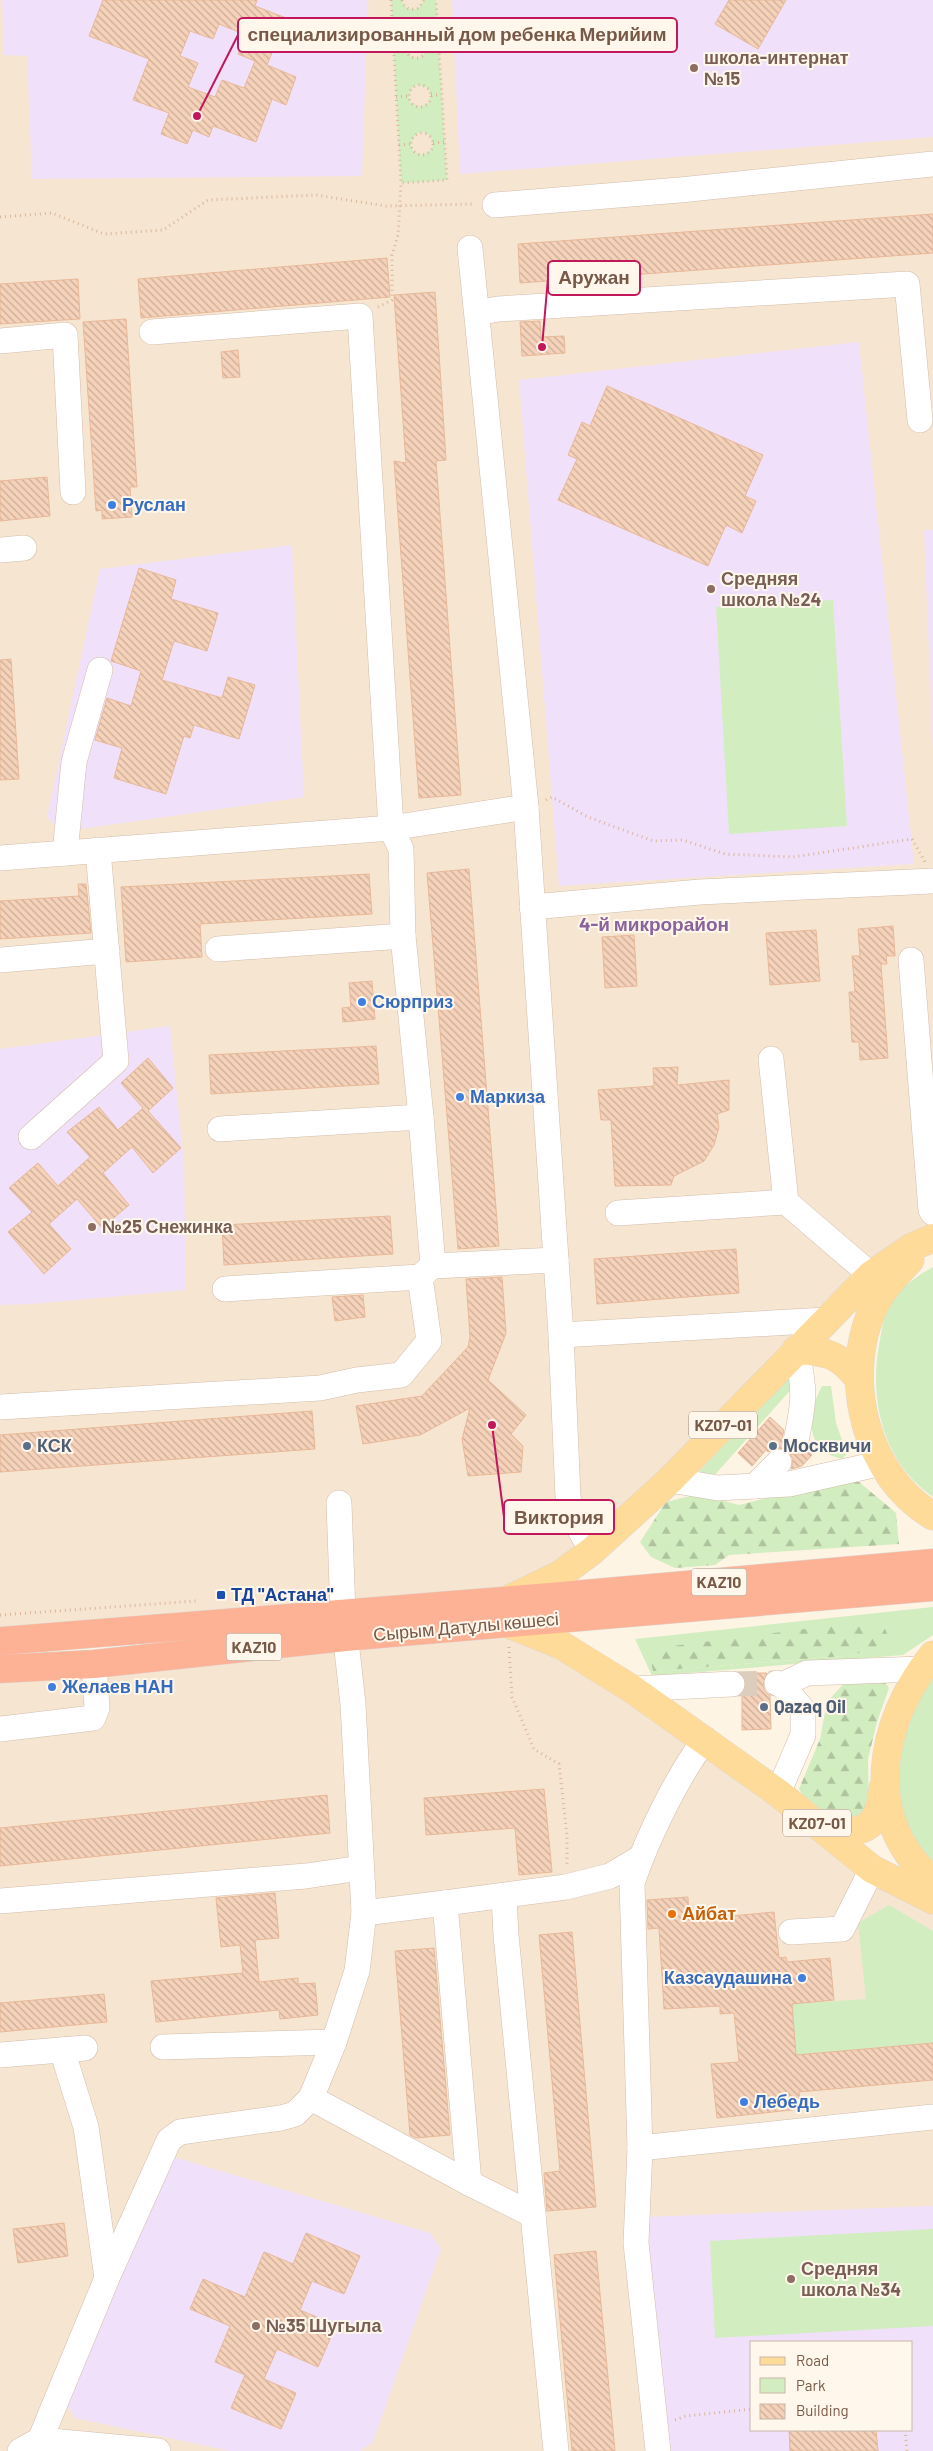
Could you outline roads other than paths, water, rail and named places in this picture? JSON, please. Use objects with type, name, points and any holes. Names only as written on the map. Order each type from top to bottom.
[{"type":"highway","name":"Сырым Датұлы көшесі","points":[[506,1612],[933,1563]]},
{"type":"highway","name":"Сырым Датұлы көшесі","points":[[0,1641],[344,1626],[506,1612],[933,1587]]},
{"type":"highway","name":"Сырым Датұлы көшесі","points":[[0,1669],[94,1664],[344,1626]]},
{"type":"main road","name":"KZ07-01","points":[[933,1238],[912,1247],[871,1275],[670,1480],[592,1551],[506,1612],[632,1689],[705,1739],[823,1828],[872,1869],[933,1900]]},
{"type":"main road","points":[[933,1243],[909,1261],[887,1285],[872,1311],[861,1342],[858,1378],[861,1410],[882,1463],[904,1493],[933,1516]]},
{"type":"main road","points":[[796,1350],[823,1352],[834,1355],[847,1365],[858,1378]]},
{"type":"main road","points":[[823,1828],[849,1833],[864,1830],[879,1810],[888,1746],[896,1716],[927,1662]]},
{"type":"main road","points":[[884,1782],[890,1818],[901,1844],[918,1868],[933,1881]]},
{"type":"street","points":[[495,205],[680,190],[933,164]]},
{"type":"street","points":[[470,248],[526,807],[561,1335],[568,1497],[572,1516],[592,1551]]},
{"type":"street","points":[[477,314],[498,309],[907,284],[920,420]]},
{"type":"street","points":[[0,1407],[320,1388],[357,1380],[400,1375],[429,1341],[421,1117],[403,936],[400,849],[391,828],[360,316],[152,332]]},
{"type":"street","points":[[0,341],[64,336],[73,492]]},
{"type":"street","points":[[65,853],[74,762],[100,670]]},
{"type":"street","points":[[0,858],[391,828],[526,807]]},
{"type":"street","points":[[32,1137],[116,1061],[98,850]]},
{"type":"street","points":[[532,906],[700,892],[932,881]]},
{"type":"street","points":[[218,949],[403,936]]},
{"type":"street","points":[[0,960],[106,951]]},
{"type":"street","points":[[911,960],[930,1148],[932,1211]]},
{"type":"street","points":[[771,1059],[786,1202],[871,1275]]},
{"type":"street","points":[[220,1129],[421,1117]]},
{"type":"street","points":[[618,1213],[786,1202]]},
{"type":"street","points":[[225,1289],[556,1260]]},
{"type":"street","points":[[561,1335],[826,1320]]},
{"type":"street","points":[[796,1350],[804,1379],[803,1404],[796,1441]]},
{"type":"street","points":[[756,1486],[779,1462]]},
{"type":"street","points":[[670,1480],[718,1488],[789,1484],[882,1463]]},
{"type":"street","points":[[158,2451],[47,2446],[107,2278],[169,2140],[180,2132],[281,2118],[295,2114],[311,2098],[334,2042],[357,1971],[364,1913],[353,1704],[344,1626],[339,1503]]},
{"type":"street","points":[[778,1793],[803,1735],[803,1710],[779,1684],[807,1673],[927,1662]]},
{"type":"street","points":[[0,1729],[93,1718],[97,1708],[94,1664]]},
{"type":"street","points":[[632,1689],[732,1684]]},
{"type":"street","points":[[657,2440],[636,2243],[640,2148],[632,1883],[640,1858],[690,1760],[705,1739]]},
{"type":"street","points":[[364,1913],[566,1888],[610,1876],[640,1858]]},
{"type":"street","points":[[0,1902],[306,1876],[361,1868]]},
{"type":"street","points":[[791,1932],[842,1929],[872,1869]]},
{"type":"street","points":[[504,1897],[506,1936],[556,2451]]},
{"type":"street","points":[[445,1903],[469,2183]]},
{"type":"street","points":[[163,2047],[334,2042]]},
{"type":"street","points":[[0,2056],[74,2049],[107,2278]]},
{"type":"street","points":[[311,2098],[469,2183],[533,2215]]},
{"type":"street","points":[[640,2148],[933,2117]]},
{"type":"tunnel","points":[[732,1684],[777,1683]]},
{"type":"place","name":"школа-интернат №15","points":[[694,68]]},
{"type":"place","name":"специализированный дом ребенка Мерийим","points":[[197,116]]},
{"type":"place","name":"Аружан","points":[[542,347]]},
{"type":"place","name":"Руслан","points":[[112,505]]},
{"type":"place","name":"Средняя школа №24","points":[[711,589]]},
{"type":"place","name":"Сюрприз","points":[[362,1002]]},
{"type":"place","name":"Маркиза","points":[[460,1097]]},
{"type":"place","name":"№25 Снежинка","points":[[92,1227]]},
{"type":"place","name":"Виктория","points":[[492,1425]]},
{"type":"place","name":"КСК","points":[[27,1446]]},
{"type":"place","name":"Москвичи","points":[[773,1446]]},
{"type":"place","name":"ТД \"Астана\"","points":[[221,1595]]},
{"type":"place","name":"Желаев НАН","points":[[52,1687]]},
{"type":"place","name":"Qazaq Oil","points":[[764,1707]]},
{"type":"place","name":"Айбат","points":[[672,1914]]},
{"type":"place","name":"Казсаудашина","points":[[802,1978]]},
{"type":"place","name":"Лебедь","points":[[744,2102]]},
{"type":"place","name":"Средняя школа №34","points":[[791,2279]]},
{"type":"place","name":"№35 Шугыла","points":[[256,2326]]},
{"type":"district","name":"4-й микрорайон","points":[[654,924]]}]
